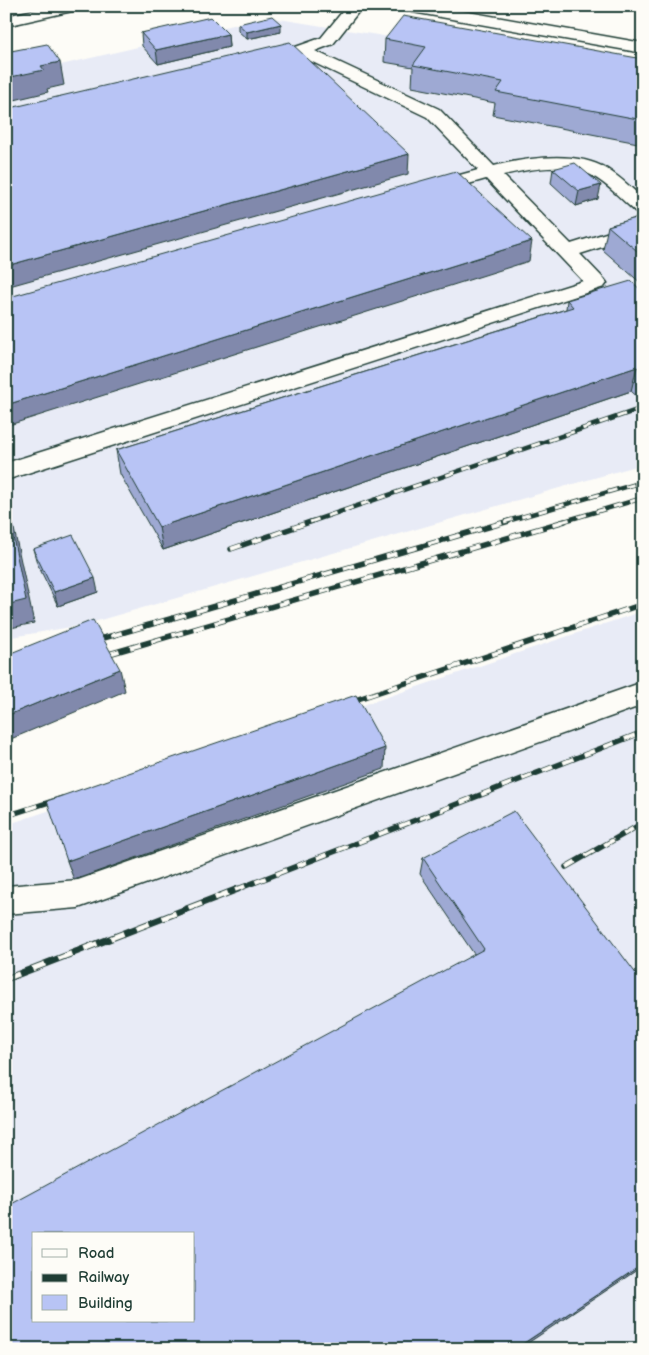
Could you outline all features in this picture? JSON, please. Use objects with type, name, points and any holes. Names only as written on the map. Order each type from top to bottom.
[{"type":"street","points":[[6,21],[75,6]]},
{"type":"street","points":[[274,58],[303,51],[327,41],[355,6]]},
{"type":"street","points":[[406,6],[643,48]]},
{"type":"street","points":[[6,472],[597,283],[432,113],[303,51]]},
{"type":"street","points":[[413,194],[490,172],[552,162],[596,170],[643,208]]},
{"type":"street","points":[[567,252],[643,227]]},
{"type":"street","points":[[6,900],[78,894],[643,693]]},
{"type":"shaded area","points":[[267,17],[402,39],[643,83],[643,464],[83,625],[6,638],[6,102],[64,85],[52,67]]},
{"type":"shaded area","points":[[643,611],[643,1349],[6,1349],[6,825]]},
{"type":"building","points":[[272,16],[281,24],[247,32],[238,24]]},
{"type":"building","points":[[403,16],[643,59],[643,120],[496,92],[503,82],[413,65],[426,47],[385,39]]},
{"type":"building","points":[[211,17],[228,34],[156,50],[141,33]]},
{"type":"building","points":[[290,42],[409,154],[6,266],[6,109]]},
{"type":"building","points":[[47,44],[60,62],[41,66],[44,70],[6,78],[6,52]]},
{"type":"building","points":[[575,163],[601,185],[579,191],[553,169]]},
{"type":"building","points":[[456,171],[532,241],[6,405],[6,298]]},
{"type":"building","points":[[643,216],[643,256],[608,226]]},
{"type":"building","points":[[631,281],[643,292],[643,372],[637,367],[159,527],[116,450],[573,307],[567,300]]},
{"type":"building","points":[[6,503],[26,600],[6,605]]},
{"type":"building","points":[[73,535],[95,578],[54,592],[33,549]]},
{"type":"building","points":[[93,620],[120,669],[6,716],[6,655]]},
{"type":"building","points":[[356,695],[385,748],[67,861],[47,801]]},
{"type":"building","points":[[514,811],[643,983],[643,1264],[515,1349],[6,1349],[6,1207],[484,949],[423,858]]},
{"type":"railway","points":[[310,522],[643,408]]},
{"type":"railway","points":[[504,522],[643,482]]},
{"type":"railway","points":[[561,522],[643,498]]},
{"type":"railway","points":[[231,549],[313,521]]},
{"type":"railway","points":[[90,642],[509,521]]},
{"type":"railway","points":[[109,654],[565,521]]},
{"type":"railway","points":[[346,703],[643,604]]},
{"type":"railway","points":[[235,890],[643,732]]},
{"type":"railway","points":[[6,816],[62,798]]},
{"type":"railway","points":[[566,867],[643,823]]},
{"type":"railway","points":[[6,979],[238,889]]}]
